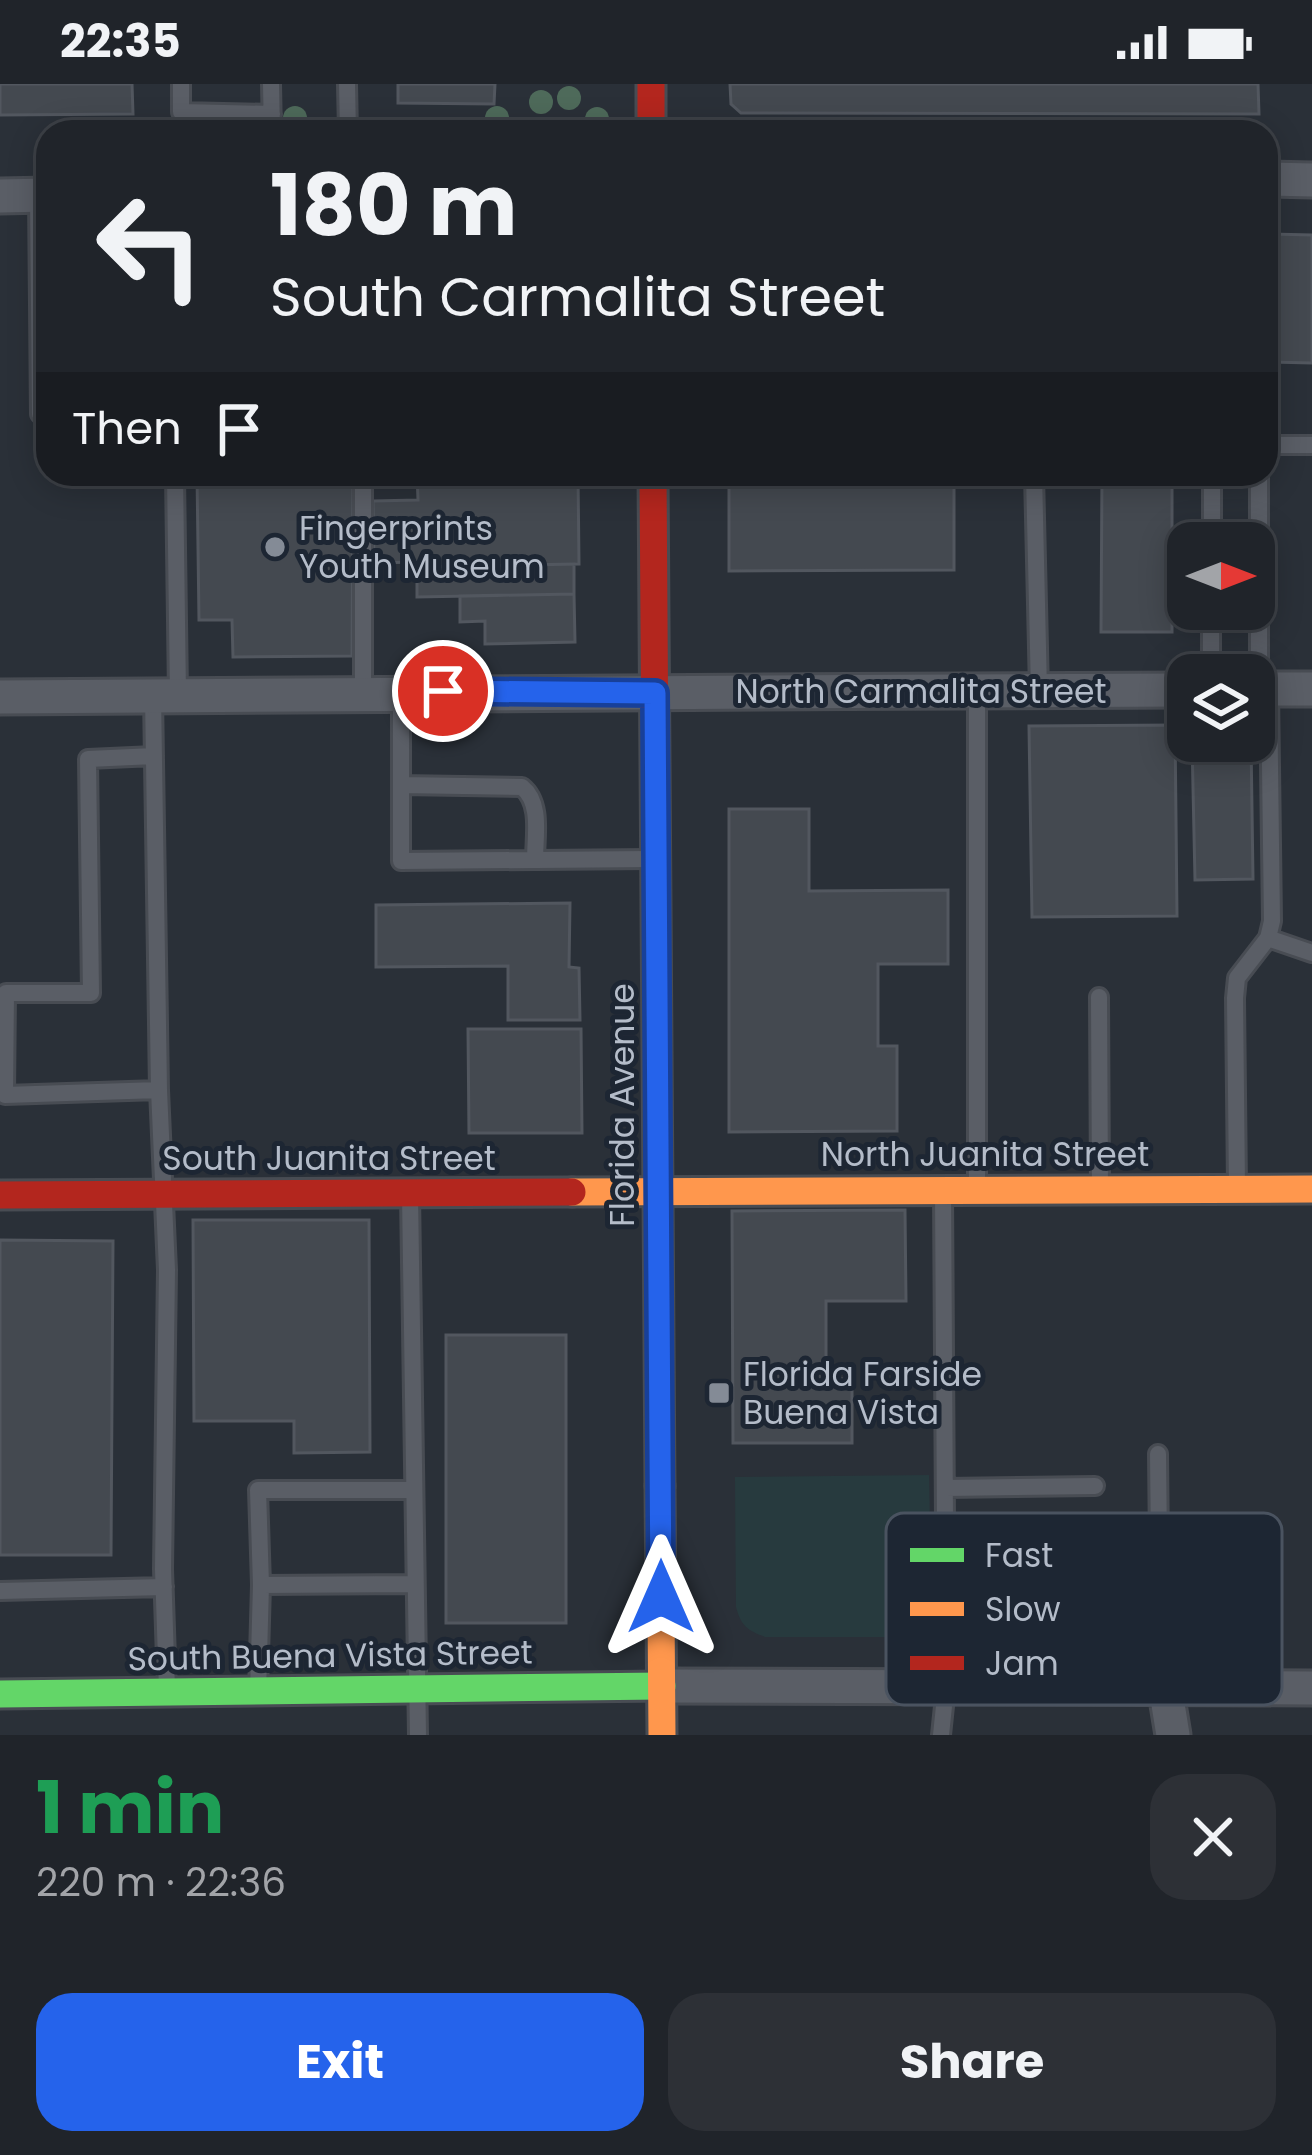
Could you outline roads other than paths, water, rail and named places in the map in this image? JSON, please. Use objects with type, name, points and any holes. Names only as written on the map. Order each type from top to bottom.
[{"type":"street","points":[[651,84],[651,120]]},
{"type":"street","points":[[1278,179],[1312,179]]},
{"type":"street","points":[[0,196],[36,195]]},
{"type":"street","name":"Florida Avenue","points":[[653,486],[662,1735]]},
{"type":"street","points":[[1275,689],[1312,689]]},
{"type":"street","name":"North Carmalita Street","points":[[0,697],[401,691],[1167,690]]},
{"type":"street","name":"North Juanita Street","points":[[658,1192],[1312,1189]]},
{"type":"street","name":"South Juanita Street","points":[[0,1195],[658,1192]]},
{"type":"street","points":[[662,1686],[886,1687]]},
{"type":"street","name":"South Buena Vista Street","points":[[0,1694],[662,1686]]},
{"type":"street","points":[[1282,1688],[1312,1688]]},
{"type":"street","points":[[1168,1705],[1173,1735]]},
{"type":"lane","points":[[181,84],[181,112],[247,120]]},
{"type":"lane","points":[[271,84],[272,120]]},
{"type":"lane","points":[[347,84],[348,120]]},
{"type":"lane","points":[[1278,445],[1312,445]]},
{"type":"lane","points":[[167,1693],[166,1194],[159,1090],[154,755],[165,694],[175,486]]},
{"type":"lane","points":[[363,486],[363,692]]},
{"type":"lane","points":[[1034,486],[1039,691]]},
{"type":"lane","points":[[1212,486],[1212,522]]},
{"type":"lane","points":[[1259,486],[1261,654]]},
{"type":"lane","points":[[401,691],[401,861],[656,859]]},
{"type":"lane","points":[[977,691],[977,1190]]},
{"type":"lane","points":[[154,755],[88,759],[91,993],[6,993],[5,1095],[159,1090]]},
{"type":"lane","points":[[1237,1189],[1235,998],[1238,978],[1268,938],[1273,902],[1265,762]]},
{"type":"lane","points":[[401,785],[522,787],[535,804],[535,860]]},
{"type":"lane","points":[[1268,938],[1312,953]]},
{"type":"lane","points":[[1099,997],[1100,1190]]},
{"type":"lane","points":[[943,1190],[944,1513]]},
{"type":"lane","points":[[410,1193],[418,1735]]},
{"type":"lane","points":[[1158,1454],[1159,1513]]},
{"type":"lane","points":[[944,1488],[1095,1486]]},
{"type":"lane","points":[[258,1692],[258,1490],[413,1490]]},
{"type":"lane","points":[[261,1585],[415,1584]]},
{"type":"lane","points":[[0,1591],[164,1587]]},
{"type":"lane","points":[[941,1735],[944,1705]]},
{"type":"place","name":"Fingerprints Youth Museum","points":[[275,547]]},
{"type":"place","name":"Florida Farside Buena Vista","points":[[719,1393]]}]
